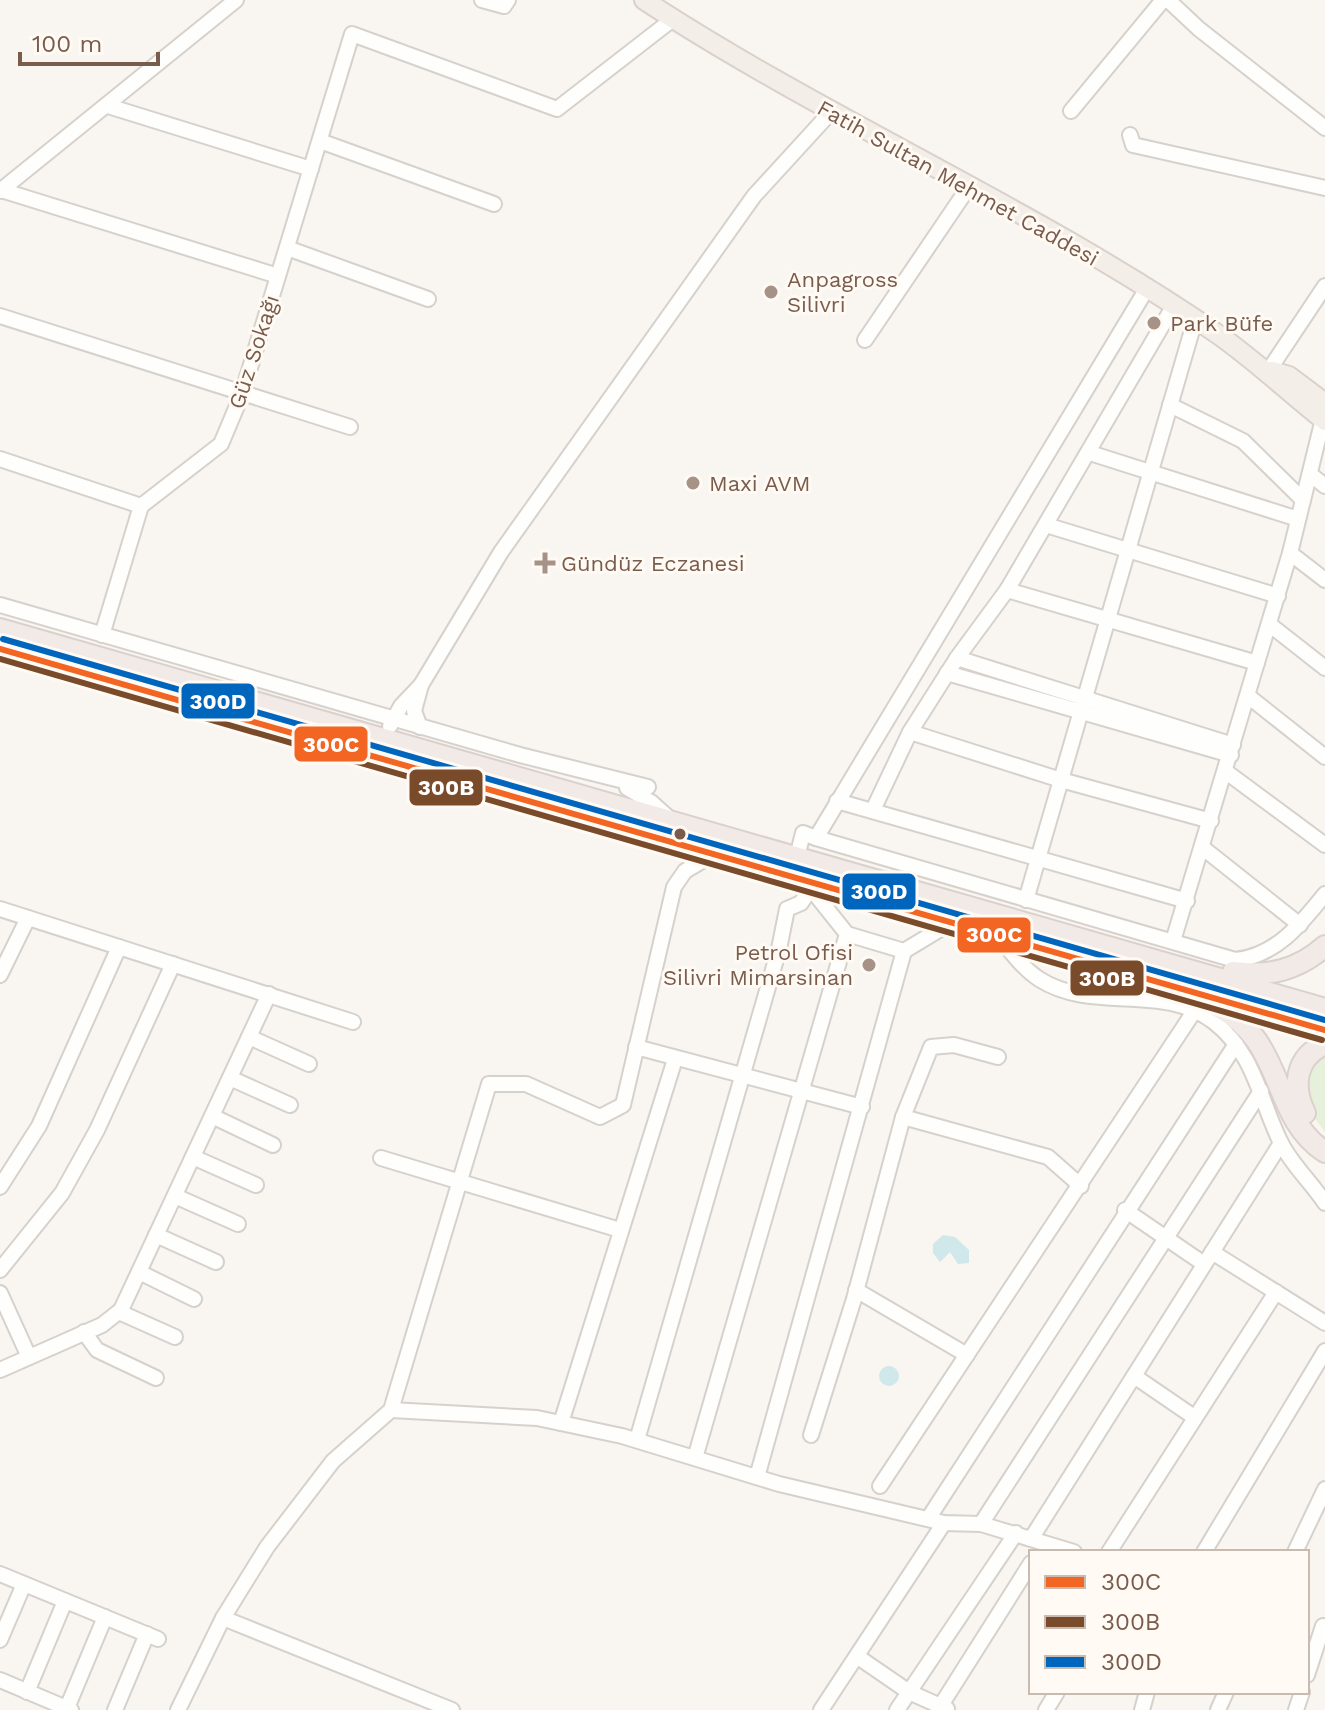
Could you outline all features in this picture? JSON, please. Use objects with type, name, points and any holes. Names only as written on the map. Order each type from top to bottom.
[{"type":"highway","points":[[0,629],[277,708],[389,728],[675,823],[1325,1009]]},
{"type":"highway","points":[[0,649],[714,854],[807,884],[997,934],[1325,1030]]},
{"type":"highway","points":[[1170,963],[1269,974],[1307,960],[1325,946]]},
{"type":"highway","points":[[1149,978],[1227,1011],[1253,1032],[1269,1057],[1293,1115],[1324,1148]]},
{"type":"highway","points":[[1324,1148],[1306,1115],[1297,1085],[1303,1063],[1325,1044]]},
{"type":"main road","name":"Fatih Sultan Mehmet Caddesi","points":[[644,0],[830,113],[1146,290],[1269,370],[1324,415]]},
{"type":"street","points":[[0,190],[236,0]]},
{"type":"street","points":[[482,0],[504,6],[508,0]]},
{"type":"street","points":[[1071,111],[1165,0],[1325,128]]},
{"type":"street","name":"Güz Sokağı","points":[[141,506],[221,444],[242,394],[352,34],[557,109],[673,19]]},
{"type":"street","points":[[108,106],[311,169]]},
{"type":"street","points":[[389,728],[421,685],[501,552],[754,196],[830,113]]},
{"type":"street","points":[[1130,135],[1133,145],[1325,188]]},
{"type":"street","points":[[320,141],[494,204]]},
{"type":"street","points":[[865,340],[968,188]]},
{"type":"street","points":[[0,190],[278,276]]},
{"type":"street","points":[[287,248],[428,299]]},
{"type":"street","points":[[1269,370],[1325,286]]},
{"type":"street","points":[[816,838],[1146,290]]},
{"type":"street","points":[[873,810],[910,732],[957,658],[1007,590],[1173,307]]},
{"type":"street","points":[[0,316],[350,427]]},
{"type":"street","points":[[1026,900],[1195,320]]},
{"type":"street","points":[[1170,405],[1243,441],[1303,500]]},
{"type":"street","points":[[1173,941],[1278,596],[1324,415]]},
{"type":"street","points":[[1090,453],[1298,519]]},
{"type":"street","points":[[0,459],[141,506],[102,635]]},
{"type":"street","points":[[1310,474],[1325,486]]},
{"type":"street","points":[[1046,525],[1278,596]]},
{"type":"street","points":[[1290,553],[1325,580]]},
{"type":"street","points":[[1007,590],[1257,663]]},
{"type":"street","points":[[0,605],[330,701],[389,728],[420,727],[648,787]]},
{"type":"street","points":[[1269,624],[1325,668]]},
{"type":"street","points":[[957,658],[1084,708]]},
{"type":"street","points":[[947,673],[1232,750]]},
{"type":"street","points":[[420,727],[414,711],[421,685]]},
{"type":"street","points":[[1248,696],[1325,757]]},
{"type":"street","points":[[277,708],[330,701]]},
{"type":"street","points":[[910,732],[1061,780],[1211,821]]},
{"type":"street","points":[[1225,771],[1325,845]]},
{"type":"street","points":[[584,772],[630,790],[675,823]]},
{"type":"street","points":[[837,801],[1187,901]]},
{"type":"street","points":[[797,857],[803,833],[1235,960],[1264,953],[1300,925],[1325,894]]},
{"type":"street","points":[[1203,848],[1300,925]]},
{"type":"street","points":[[178,1710],[223,1618],[267,1547],[333,1461],[391,1410],[489,1084],[526,1084],[600,1117],[623,1105],[674,887],[685,871],[714,854]]},
{"type":"street","points":[[807,884],[847,934],[904,951]]},
{"type":"street","points":[[637,1440],[787,909],[801,903],[807,884]]},
{"type":"street","points":[[0,909],[353,1022]]},
{"type":"street","points":[[0,975],[28,918]]},
{"type":"street","points":[[757,1477],[904,951],[952,922]]},
{"type":"street","points":[[695,1458],[847,934]]},
{"type":"street","points":[[997,934],[1024,968],[1066,992],[1099,999],[1161,1000],[1195,1010],[1213,1021],[1236,1044],[1261,1091],[1281,1143],[1325,1203]]},
{"type":"street","points":[[0,1187],[39,1126],[119,947]]},
{"type":"street","points":[[0,1270],[62,1193],[97,1130],[173,964]]},
{"type":"street","points":[[0,1370],[84,1332],[119,1312],[269,994]]},
{"type":"street","points":[[880,1486],[1195,1010]]},
{"type":"street","points":[[249,1037],[309,1064]]},
{"type":"street","points":[[928,1519],[1125,1210],[1236,1044]]},
{"type":"street","points":[[811,1435],[856,1290],[903,1117],[931,1047],[954,1045],[998,1057]]},
{"type":"street","points":[[636,1047],[862,1107]]},
{"type":"street","points":[[561,1423],[675,1059]]},
{"type":"street","points":[[230,1078],[290,1105]]},
{"type":"street","points":[[981,1524],[1261,1091]]},
{"type":"street","points":[[212,1116],[273,1145]]},
{"type":"street","points":[[903,1117],[1048,1157],[1081,1186]]},
{"type":"street","points":[[1038,1544],[1134,1376],[1281,1143]]},
{"type":"street","points":[[193,1157],[256,1185]]},
{"type":"street","points":[[381,1158],[620,1230]]},
{"type":"street","points":[[175,1196],[238,1224]]},
{"type":"street","points":[[1125,1210],[1166,1238],[1323,1317]]},
{"type":"street","points":[[156,1235],[216,1262]]},
{"type":"street","points":[[139,1272],[194,1299]]},
{"type":"street","points":[[856,1290],[967,1355]]},
{"type":"street","points":[[1110,1550],[1276,1292]]},
{"type":"street","points":[[0,1293],[29,1357]]},
{"type":"street","points":[[119,1312],[175,1337]]},
{"type":"street","points":[[84,1332],[97,1350],[156,1378]]},
{"type":"street","points":[[1205,1550],[1325,1351]]},
{"type":"street","points":[[1134,1376],[1194,1417]]},
{"type":"street","points":[[391,1410],[537,1418],[637,1440],[757,1477],[944,1523],[981,1524],[1065,1550]]},
{"type":"street","points":[[1296,1550],[1325,1489]]},
{"type":"street","points":[[821,1710],[944,1523]]},
{"type":"street","points":[[897,1710],[1016,1533]]},
{"type":"street","points":[[858,1657],[909,1692],[942,1709],[1029,1566]]},
{"type":"street","points":[[0,1574],[152,1636],[115,1710]]},
{"type":"street","points":[[0,1640],[24,1584]]},
{"type":"street","points":[[27,1692],[65,1601]]},
{"type":"street","points":[[0,1680],[69,1709],[105,1617]]},
{"type":"street","points":[[223,1618],[452,1710]]},
{"type":"street","points":[[1309,1669],[1324,1626]]},
{"type":"green space","points":[[1325,1047],[1325,1132],[1305,1105],[1305,1063]]},
{"type":"water","points":[[943,1235],[955,1237],[969,1250],[969,1263],[958,1264],[950,1252],[940,1262],[933,1253],[933,1244]]},
{"type":"water","points":[[885,1366],[893,1366],[899,1376],[893,1386],[885,1386],[879,1380],[879,1372]]},
{"type":"transit line","name":"300D","points":[[3,639],[1325,1020]]},
{"type":"transit line","name":"300C","points":[[0,649],[1325,1030]]},
{"type":"transit line","name":"300B","points":[[0,659],[1322,1040]]},
{"type":"place","name":"Anpagross Silivri","points":[[771,292]]},
{"type":"place","name":"Park Büfe","points":[[1154,323]]},
{"type":"place","name":"Maxi AVM","points":[[693,483]]},
{"type":"place","name":"Gündüz Eczanesi","points":[[545,563]]},
{"type":"place","name":"Petrol Ofisi Silivri Mimarsinan","points":[[869,965]]}]
